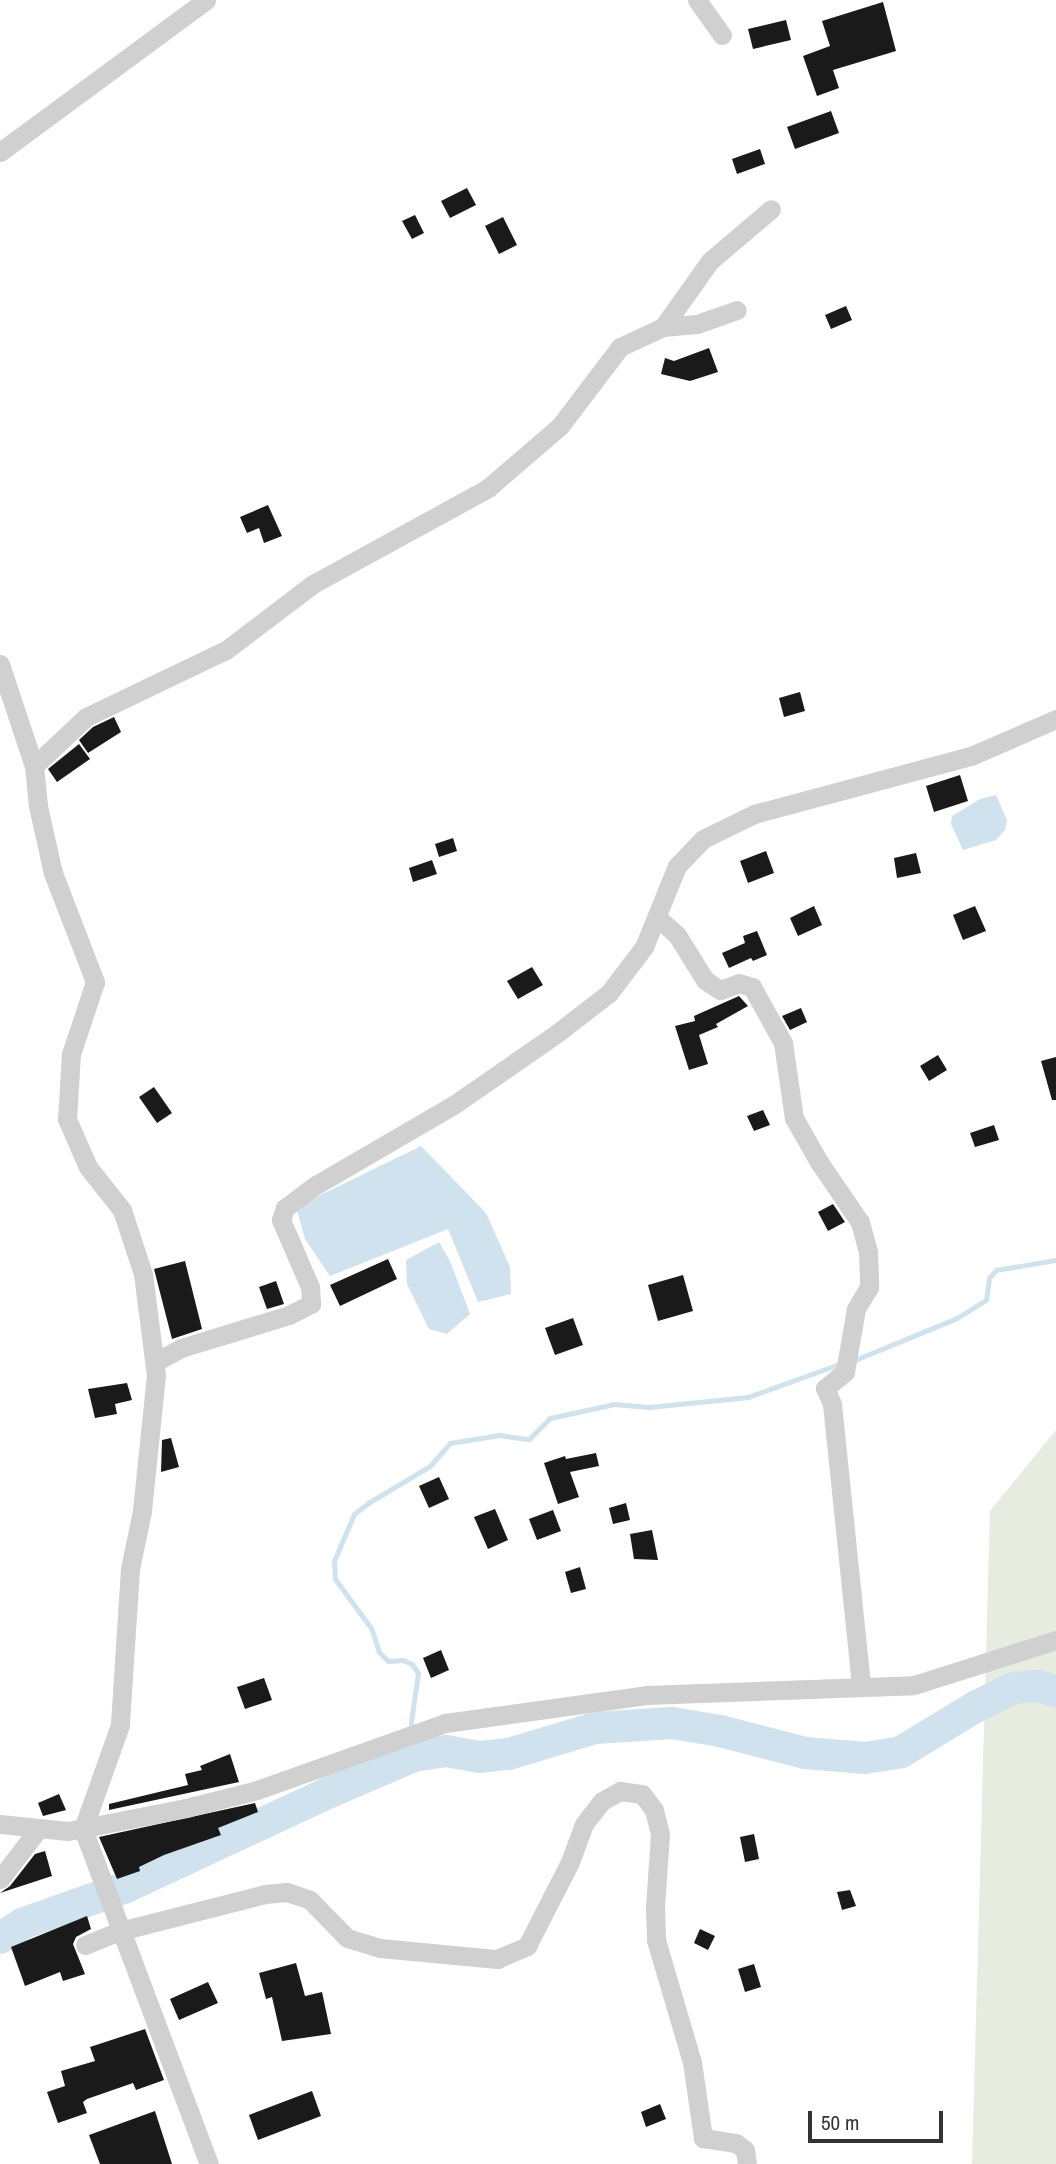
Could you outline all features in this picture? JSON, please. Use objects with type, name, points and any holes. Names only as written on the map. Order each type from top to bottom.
[{"type":"street","points":[[0,152],[206,0]]},
{"type":"street","points":[[697,0],[722,35]]},
{"type":"street","points":[[663,327],[710,261],[771,209]]},
{"type":"street","points":[[34,766],[86,717],[226,650],[313,584],[488,488],[560,426],[620,347],[663,327],[697,324],[737,310]]},
{"type":"street","points":[[0,664],[34,766],[38,806],[52,873],[95,982],[71,1055],[67,1119],[88,1167],[122,1210],[143,1274],[156,1375],[142,1511],[130,1569],[120,1725],[83,1829],[111,1910],[209,2164]]},
{"type":"street","points":[[155,1362],[181,1349],[289,1315],[311,1304],[310,1287],[281,1220],[285,1208],[316,1185],[452,1106],[556,1034],[609,993],[644,947],[677,866],[703,839],[754,814],[971,756],[1056,719]]},
{"type":"street","points":[[658,918],[677,935],[705,980],[720,990],[739,983],[752,987],[761,1000],[783,1043],[794,1118],[819,1162],[860,1222],[868,1251],[869,1287],[856,1309],[845,1372],[825,1388],[832,1404],[861,1686]]},
{"type":"street","points":[[0,1824],[83,1829],[257,1790],[445,1723],[646,1695],[763,1693],[914,1685],[1056,1640]]},
{"type":"street","points":[[85,1945],[120,1931],[265,1894],[287,1892],[310,1900],[347,1938],[380,1948],[497,1959],[527,1946],[570,1862],[584,1824],[602,1801],[620,1791],[642,1794],[654,1810],[660,1834],[655,1908],[656,1940],[692,2062],[702,2138],[736,2143],[745,2150],[747,2164]]},
{"type":"street","points":[[0,1879],[39,1828]]},
{"type":"shaded area","points":[[1056,1430],[1056,2164],[972,2164],[990,1511]]},
{"type":"water","points":[[996,795],[1007,820],[1005,830],[996,840],[963,850],[951,824],[952,816],[980,799]]},
{"type":"water","points":[[421,1146],[486,1213],[510,1267],[511,1294],[478,1302],[448,1229],[330,1276],[305,1239],[296,1207]]},
{"type":"water","points":[[439,1242],[450,1261],[470,1314],[447,1334],[429,1329],[407,1284],[406,1260]]},
{"type":"building","points":[[883,2],[896,51],[833,70],[839,88],[817,96],[803,56],[830,46],[822,21]]},
{"type":"building","points":[[786,20],[791,40],[753,49],[748,29]]},
{"type":"building","points":[[831,111],[839,133],[795,149],[787,127]]},
{"type":"building","points":[[760,149],[765,164],[737,174],[732,159]]},
{"type":"building","points":[[467,188],[476,205],[450,218],[441,201]]},
{"type":"building","points":[[415,215],[424,233],[412,239],[402,221]]},
{"type":"building","points":[[503,217],[517,245],[499,254],[485,226]]},
{"type":"building","points":[[846,306],[852,320],[831,329],[825,315]]},
{"type":"building","points":[[709,348],[718,372],[690,381],[661,374],[665,358],[674,361]]},
{"type":"building","points":[[268,505],[282,536],[264,543],[259,528],[247,533],[240,517]]},
{"type":"building","points":[[800,692],[805,711],[784,717],[779,698]]},
{"type":"building","points":[[114,717],[121,732],[88,753],[79,740],[93,727]]},
{"type":"building","points":[[79,744],[90,759],[57,782],[48,769]]},
{"type":"building","points":[[960,775],[968,801],[934,812],[926,786]]},
{"type":"building","points":[[453,838],[457,851],[439,857],[435,844]]},
{"type":"building","points":[[766,851],[774,873],[748,883],[740,861]]},
{"type":"building","points":[[916,853],[921,873],[897,878],[894,858]]},
{"type":"building","points":[[432,860],[437,874],[413,882],[409,868]]},
{"type":"building","points":[[814,906],[822,925],[798,936],[790,918]]},
{"type":"building","points":[[975,906],[986,931],[963,940],[953,915]]},
{"type":"building","points":[[757,931],[767,955],[753,961],[751,958],[729,968],[722,953],[745,943],[743,936]]},
{"type":"building","points":[[532,967],[543,985],[518,999],[507,981]]},
{"type":"building","points":[[739,996],[748,1006],[716,1024],[718,1027],[699,1035],[708,1064],[689,1070],[675,1026],[695,1021],[694,1016]]},
{"type":"building","points":[[801,1008],[807,1022],[790,1030],[782,1016]]},
{"type":"building","points":[[938,1055],[947,1070],[929,1081],[920,1066]]},
{"type":"building","points":[[1056,1057],[1056,1100],[1052,1100],[1041,1061]]},
{"type":"building","points":[[154,1087],[172,1113],[157,1123],[139,1097]]},
{"type":"building","points":[[763,1110],[770,1125],[754,1131],[747,1116]]},
{"type":"building","points":[[994,1125],[999,1140],[975,1147],[970,1133]]},
{"type":"building","points":[[833,1204],[845,1222],[828,1231],[818,1212]]},
{"type":"building","points":[[388,1259],[397,1279],[340,1306],[330,1285]]},
{"type":"building","points":[[185,1261],[202,1329],[172,1339],[154,1269]]},
{"type":"building","points":[[683,1275],[693,1311],[658,1321],[648,1285]]},
{"type":"building","points":[[276,1281],[284,1304],[267,1309],[259,1287]]},
{"type":"building","points":[[573,1318],[583,1345],[555,1355],[545,1328]]},
{"type":"building","points":[[127,1383],[132,1400],[115,1404],[117,1414],[95,1418],[88,1389]]},
{"type":"building","points":[[171,1438],[179,1467],[161,1472],[162,1440]]},
{"type":"building","points":[[596,1453],[599,1466],[570,1472],[579,1497],[558,1504],[544,1463],[565,1456],[566,1459]]},
{"type":"building","points":[[439,1477],[449,1499],[429,1508],[419,1486]]},
{"type":"building","points":[[626,1503],[630,1520],[613,1524],[609,1508]]},
{"type":"building","points":[[495,1509],[508,1540],[488,1549],[474,1517]]},
{"type":"building","points":[[553,1510],[561,1531],[537,1540],[529,1519]]},
{"type":"building","points":[[652,1530],[658,1560],[634,1559],[630,1534]]},
{"type":"building","points":[[580,1567],[586,1589],[571,1593],[565,1572]]},
{"type":"building","points":[[441,1650],[449,1670],[431,1678],[423,1658]]},
{"type":"building","points":[[264,1678],[272,1700],[245,1709],[237,1687]]},
{"type":"building","points":[[230,1754],[239,1782],[109,1810],[109,1804],[188,1785],[185,1774],[202,1770],[200,1766]]},
{"type":"building","points":[[59,1794],[66,1810],[43,1816],[38,1803]]},
{"type":"building","points":[[255,1803],[258,1812],[218,1828],[221,1835],[164,1855],[139,1867],[140,1871],[117,1879],[99,1837]]},
{"type":"building","points":[[754,1834],[759,1859],[745,1862],[740,1837]]},
{"type":"building","points":[[45,1851],[52,1876],[0,1893],[10,1886],[35,1854]]},
{"type":"building","points":[[850,1890],[856,1906],[842,1910],[837,1892]]},
{"type":"building","points":[[87,1916],[91,1929],[76,1937],[73,1944],[85,1974],[63,1981],[60,1972],[25,1986],[11,1947]]},
{"type":"building","points":[[700,1929],[715,1936],[708,1950],[694,1943]]},
{"type":"building","points":[[296,1963],[305,1996],[322,1992],[331,2034],[282,2041],[272,1997],[266,1999],[259,1973]]},
{"type":"building","points":[[754,1964],[761,1987],[745,1992],[738,1969]]},
{"type":"building","points":[[208,1982],[218,2003],[179,2020],[170,1999]]},
{"type":"building","points":[[145,2029],[164,2080],[136,2090],[133,2083],[87,2099],[83,2102],[87,2113],[58,2123],[47,2092],[65,2086],[61,2071],[95,2061],[90,2047]]},
{"type":"building","points":[[312,2091],[321,2116],[258,2140],[249,2115]]},
{"type":"building","points":[[660,2104],[666,2119],[646,2127],[641,2112]]},
{"type":"building","points":[[155,2111],[172,2164],[100,2164],[89,2135]]},
{"type":"waterway","points":[[855,1360],[957,1318],[986,1300],[989,1278],[996,1270],[1056,1260]]},
{"type":"waterway","points":[[414,1756],[411,1722],[418,1673],[412,1664],[403,1660],[388,1661],[379,1652],[371,1628],[335,1579],[334,1561],[354,1514],[430,1466],[450,1443],[499,1435],[529,1439],[550,1418],[614,1404],[649,1407],[748,1397],[839,1364]]},
{"type":"waterway","points":[[0,1938],[24,1923],[124,1888],[414,1756],[446,1751],[479,1757],[509,1754],[595,1728],[672,1723],[720,1731],[805,1753],[865,1758],[901,1752],[975,1707],[1013,1688],[1038,1686],[1056,1691]]}]
